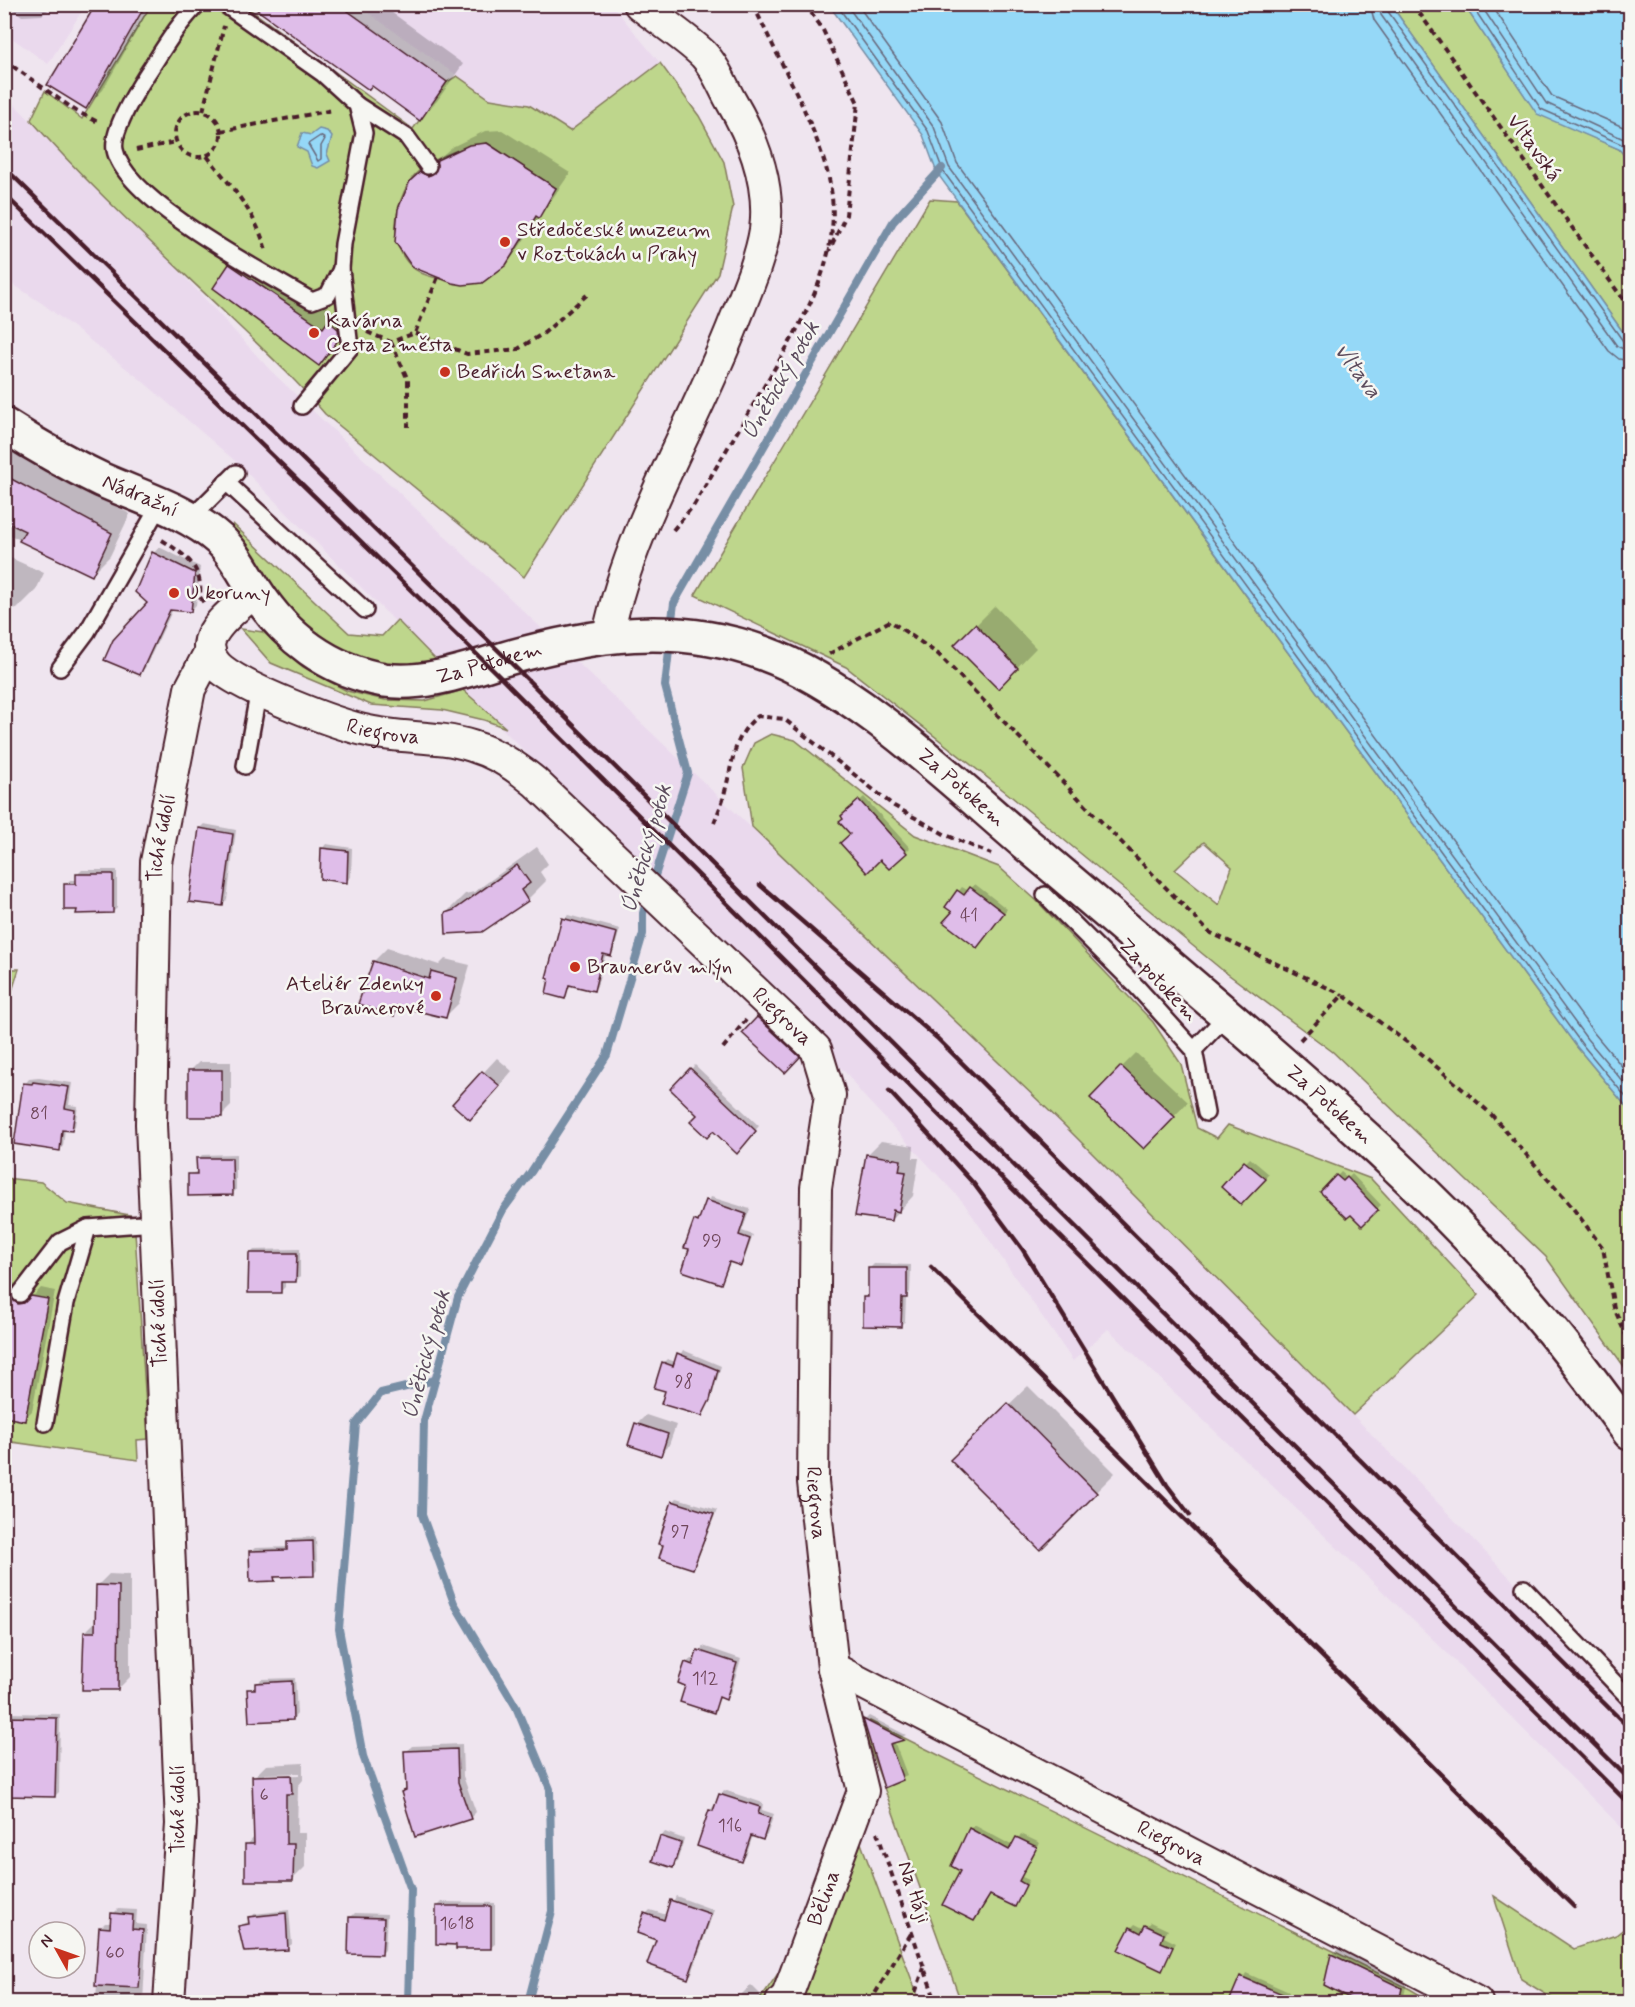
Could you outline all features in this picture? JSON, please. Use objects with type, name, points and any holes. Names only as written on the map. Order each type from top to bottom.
[{"type":"main road","name":"Nádražní","points":[[4,424],[94,476],[189,520],[225,544],[256,591]]},
{"type":"main road","name":"Za Potokem","points":[[256,591],[268,610],[310,651],[336,666],[386,680],[429,678],[550,646],[622,635],[693,636],[737,645],[769,655],[827,684],[885,726],[1282,1061],[1395,1164],[1489,1260],[1544,1321],[1630,1432]]},
{"type":"street","points":[[622,635],[616,595],[642,528],[718,363],[753,274],[765,230],[765,196],[760,161],[741,119],[705,56],[639,4]]},
{"type":"street","points":[[210,651],[210,638],[218,627],[256,591]]},
{"type":"street","name":"Riegrova","points":[[210,651],[222,670],[259,689],[354,727],[428,729],[480,749],[524,773],[816,1048],[830,1095],[816,1188],[813,1482],[833,1668],[863,1791]]},
{"type":"street","name":"Tiché údolí","points":[[169,2002],[181,1824],[151,1124],[156,862],[190,689],[210,651]]},
{"type":"street","name":"Riegrova","points":[[833,1668],[1477,2002]]},
{"type":"street","name":"Bělina","points":[[781,2002],[787,1996],[863,1791]]},
{"type":"lane","points":[[198,4],[182,20],[137,90],[117,132],[114,149],[123,168],[152,200],[196,231],[312,301],[328,295],[341,269]]},
{"type":"lane","points":[[226,6],[323,74],[357,105],[407,137],[428,166]]},
{"type":"lane","points":[[302,406],[350,348],[341,269],[343,244],[364,134],[357,105]]},
{"type":"lane","points":[[189,520],[231,477],[365,610]]},
{"type":"lane","points":[[60,668],[87,632],[159,506]]},
{"type":"lane","points":[[245,766],[259,689]]},
{"type":"lane","name":"Za potokem","points":[[1045,895],[1137,987],[1194,1050],[1206,1113]]},
{"type":"lane","points":[[1194,1050],[1227,1015]]},
{"type":"lane","points":[[20,1294],[60,1242],[88,1228],[155,1223]]},
{"type":"lane","points":[[45,1423],[66,1303],[88,1228]]},
{"type":"lane","points":[[1524,1588],[1630,1698]]},
{"type":"path","points":[[805,4],[822,28],[858,103],[846,215],[827,257]]},
{"type":"path","name":"Vltavská","points":[[1413,4],[1630,309]]},
{"type":"path","points":[[203,111],[226,6]]},
{"type":"path","points":[[4,60],[76,111],[117,132]]},
{"type":"path","points":[[221,131],[357,105]]},
{"type":"path","points":[[203,111],[213,116],[221,131],[218,146],[207,156],[200,157],[185,153],[177,142],[175,134],[179,120],[192,112],[203,111]]},
{"type":"path","points":[[117,153],[177,142]]},
{"type":"path","points":[[207,156],[249,210],[261,233],[272,277]]},
{"type":"path","points":[[415,333],[438,277]]},
{"type":"path","points":[[391,342],[415,333],[467,354],[518,349],[544,333],[588,294]]},
{"type":"path","points":[[347,323],[391,342],[408,380],[408,427]]},
{"type":"path","points":[[799,669],[890,621],[938,654],[1209,932],[1343,996],[1416,1049],[1490,1113],[1572,1207],[1603,1248],[1614,1308],[1630,1344]]},
{"type":"path","name":"Za Potokem","points":[[714,823],[725,792],[735,746],[748,723],[758,716],[784,719],[894,806],[946,835],[995,856]]},
{"type":"path","points":[[1282,1061],[1343,996]]},
{"type":"path","points":[[723,1048],[763,999]]},
{"type":"path","name":"Na Háji","points":[[863,1791],[936,2002]]},
{"type":"path","points":[[870,2002],[912,1932]]},
{"type":"path","points":[[912,2002],[924,1967]]},
{"type":"shaded area","points":[[5,4],[86,5],[48,64],[5,33]]},
{"type":"shaded area","points":[[357,5],[612,5],[660,63],[570,131],[529,105],[490,99]]},
{"type":"shaded area","points":[[4,94],[172,263],[271,371],[1064,1125],[1353,1415],[1630,1702],[1630,1836],[1443,1649],[1108,1329],[1073,1361],[963,1202],[861,1093],[848,1075],[234,460],[140,379],[43,304],[5,279]]},
{"type":"green space","points":[[151,5],[244,5],[413,129],[447,82],[457,76],[490,99],[529,105],[570,131],[660,63],[699,116],[724,162],[733,207],[718,273],[524,577],[325,414],[273,359],[99,192],[31,120],[45,91],[82,119]],"holes":[[[487,143],[556,188],[506,265],[482,283],[426,275],[411,266],[399,247],[396,236],[397,214],[405,191],[416,174],[445,155]]]},
{"type":"green space","points":[[1391,5],[1464,5],[1537,113],[1619,149],[1630,162],[1630,342]]},
{"type":"green space","points":[[930,199],[957,201],[1577,1047],[1630,1111],[1630,1375],[1546,1257],[1333,1052],[1221,969],[1007,793],[846,667],[695,595]],"holes":[[[1204,842],[1232,867],[1219,905],[1175,870]]]},
{"type":"green space","points":[[233,524],[349,633],[382,636],[397,620],[438,662],[392,665],[364,659],[338,649],[316,635],[278,597],[230,529]]},
{"type":"green space","points":[[241,629],[263,632],[303,667],[347,691],[385,700],[425,701],[463,690],[506,728],[442,710],[371,705],[271,663]]},
{"type":"green space","points":[[771,734],[795,740],[915,835],[999,867],[1036,900],[1153,1022],[1181,1064],[1197,1128],[1217,1138],[1228,1125],[1371,1179],[1479,1295],[1353,1415],[1064,1125],[752,827],[743,768],[754,743]]},
{"type":"green space","points":[[4,969],[19,969],[5,1013]]},
{"type":"green space","points":[[5,1178],[41,1182],[67,1203],[134,1216],[148,1439],[137,1440],[138,1460],[5,1441]]},
{"type":"green space","points":[[870,1721],[1432,2002],[961,2002],[863,1729]]},
{"type":"green space","points":[[855,1827],[920,2002],[758,2002],[827,1904]]},
{"type":"green space","points":[[1494,1896],[1574,1949],[1616,1935],[1630,1924],[1630,2002],[1558,2002],[1521,1979]]},
{"type":"water","name":"Vltava","points":[[829,5],[1391,5],[1630,342],[1630,1111],[1577,1047],[937,173],[923,135]]},
{"type":"water","points":[[1464,5],[1621,5],[1630,16],[1630,162],[1619,149],[1537,114]]},
{"type":"water","points":[[319,129],[327,131],[332,137],[327,154],[330,161],[318,168],[312,166],[307,152],[297,147],[302,133],[311,135]]},
{"type":"building","points":[[96,4],[146,4],[86,109],[47,85]]},
{"type":"building","points":[[249,4],[338,4],[447,82],[420,121],[372,86],[369,90]]},
{"type":"building","points":[[487,143],[556,188],[539,218],[536,216],[506,265],[482,283],[463,285],[452,283],[412,267],[395,242],[398,209],[410,181],[420,172],[428,176],[434,173],[437,160],[469,145]]},
{"type":"building","points":[[229,264],[323,328],[328,321],[338,329],[339,339],[319,366],[213,288]]},
{"type":"building","points":[[4,475],[112,533],[92,576],[19,541],[25,531],[4,521]]},
{"type":"building","points":[[152,552],[195,573],[191,612],[170,610],[140,675],[104,660],[113,640],[147,603],[135,592]]},
{"type":"building","points":[[975,624],[1018,668],[998,689],[954,645]]},
{"type":"building","points":[[859,800],[907,853],[889,869],[880,860],[867,873],[840,843],[850,834],[839,822],[843,819],[841,816]]},
{"type":"building","points":[[199,828],[233,834],[223,906],[189,902]]},
{"type":"building","points":[[321,848],[348,851],[347,883],[320,879]]},
{"type":"building","points":[[517,865],[530,883],[521,890],[528,901],[482,932],[446,934],[445,913],[454,910]]},
{"type":"building","points":[[76,874],[113,874],[113,913],[76,914],[77,910],[64,910],[64,884],[76,884]]},
{"type":"building","points":[[970,887],[1004,913],[977,948],[943,922],[952,912],[945,907],[957,890],[964,895]]},
{"type":"building","name":"Braunerův mlýn","points":[[562,918],[617,933],[611,956],[603,954],[594,991],[569,985],[565,999],[546,994],[549,979],[546,978]]},
{"type":"building","points":[[373,961],[429,979],[431,971],[457,978],[446,1018],[397,1006],[394,1016],[358,1004]]},
{"type":"building","points":[[757,1017],[800,1057],[785,1073],[742,1033]]},
{"type":"building","points":[[1121,1066],[1175,1117],[1144,1149],[1090,1098]]},
{"type":"building","points":[[690,1068],[756,1131],[737,1154],[713,1131],[707,1138],[690,1122],[697,1115],[670,1089]]},
{"type":"building","points":[[188,1070],[222,1070],[222,1117],[188,1117]]},
{"type":"building","points":[[482,1071],[500,1086],[470,1120],[452,1104]]},
{"type":"building","points":[[33,1082],[69,1087],[65,1108],[75,1110],[72,1131],[62,1130],[60,1151],[14,1144],[23,1083],[32,1084]]},
{"type":"building","points":[[866,1154],[901,1160],[899,1171],[906,1172],[899,1212],[893,1210],[891,1221],[855,1216]]},
{"type":"building","points":[[196,1158],[232,1158],[233,1195],[188,1196],[188,1174],[197,1174]]},
{"type":"building","points":[[1244,1161],[1266,1179],[1241,1205],[1221,1187]]},
{"type":"building","points":[[1336,1175],[1343,1181],[1347,1177],[1378,1210],[1362,1226],[1351,1215],[1347,1218],[1320,1192]]},
{"type":"building","points":[[706,1200],[746,1214],[739,1235],[750,1239],[741,1266],[729,1262],[721,1284],[682,1271],[689,1249],[684,1248],[694,1220],[698,1222]]},
{"type":"building","points":[[249,1253],[297,1253],[296,1282],[281,1282],[281,1293],[248,1293]]},
{"type":"building","points":[[868,1268],[907,1268],[907,1298],[902,1298],[901,1327],[863,1326],[863,1297],[868,1297]]},
{"type":"building","points":[[4,1291],[10,1292],[11,1298],[18,1304],[24,1303],[31,1296],[48,1299],[25,1421],[4,1417]]},
{"type":"building","points":[[677,1353],[718,1370],[710,1400],[702,1416],[661,1404],[665,1391],[654,1388],[662,1362],[673,1366]]},
{"type":"building","points":[[1008,1403],[1097,1493],[1040,1550],[950,1460]]},
{"type":"building","points":[[635,1423],[668,1434],[661,1456],[628,1445]]},
{"type":"building","points":[[672,1501],[714,1514],[693,1569],[659,1558],[663,1545],[658,1544]]},
{"type":"building","points":[[313,1541],[314,1576],[274,1577],[275,1581],[250,1582],[249,1551],[287,1550],[287,1542]]},
{"type":"building","points":[[96,1585],[119,1586],[118,1690],[82,1690],[84,1632],[95,1632]]},
{"type":"building","points":[[697,1650],[737,1663],[726,1700],[719,1697],[714,1713],[680,1702],[685,1686],[678,1683],[685,1662],[693,1665]]},
{"type":"building","points":[[292,1681],[293,1720],[249,1722],[247,1689],[255,1689],[255,1683]]},
{"type":"building","points":[[4,1717],[57,1718],[55,1797],[4,1796]]},
{"type":"building","points":[[863,1719],[904,1740],[890,1744],[903,1780],[884,1788]]},
{"type":"building","points":[[457,1749],[458,1782],[471,1819],[415,1837],[401,1792],[406,1790],[404,1751]]},
{"type":"building","points":[[291,1775],[292,1794],[286,1794],[286,1844],[294,1844],[293,1881],[245,1881],[245,1844],[254,1844],[252,1776]]},
{"type":"building","points":[[719,1794],[760,1807],[758,1814],[770,1818],[763,1840],[751,1836],[742,1862],[697,1846],[709,1810],[713,1811]]},
{"type":"building","points":[[969,1828],[1009,1850],[1016,1837],[1037,1847],[1019,1881],[1026,1885],[1015,1907],[990,1895],[974,1921],[942,1905],[960,1871],[951,1866]]},
{"type":"building","points":[[660,1836],[681,1843],[673,1868],[652,1861]]},
{"type":"building","points":[[670,1900],[711,1914],[688,1979],[647,1964],[656,1940],[637,1933],[644,1913],[664,1920]]},
{"type":"building","points":[[436,1906],[491,1906],[491,1949],[456,1949],[456,1945],[436,1944]]},
{"type":"building","points":[[111,1913],[133,1915],[132,1929],[143,1930],[139,1988],[95,1986],[99,1927],[110,1928]]},
{"type":"building","points":[[286,1913],[288,1950],[244,1952],[238,1926],[249,1924],[248,1917]]},
{"type":"building","points":[[349,1917],[384,1918],[382,1955],[348,1954]]},
{"type":"building","points":[[1145,1925],[1164,1934],[1161,1942],[1173,1947],[1162,1971],[1118,1950],[1130,1927],[1141,1933]]},
{"type":"building","points":[[1331,1954],[1402,1988],[1399,2002],[1357,2002],[1324,1985]]},
{"type":"building","points":[[1240,1976],[1301,2002],[1229,2002]]},
{"type":"waterway","name":"Únětický potok","points":[[671,627],[674,603],[893,222],[942,168]]},
{"type":"waterway","name":"Únětický potok","points":[[652,885],[688,773],[665,686],[670,642]]},
{"type":"waterway","name":"Únětický potok","points":[[528,2002],[552,1911],[550,1789],[516,1707],[454,1603],[422,1515],[424,1421],[458,1297],[503,1210],[531,1172],[607,1055],[643,934],[643,913],[647,899]]},
{"type":"waterway","points":[[408,2002],[411,1890],[363,1756],[339,1629],[356,1424],[381,1393],[435,1380]]},
{"type":"railway","points":[[4,167],[507,659],[1630,1780]]},
{"type":"railway","points":[[4,194],[495,672],[1630,1805]]},
{"type":"railway","points":[[760,885],[937,1038],[1630,1729]]},
{"type":"railway","points":[[889,1091],[974,1184],[1023,1250],[1167,1485],[1190,1515]]},
{"type":"railway","points":[[931,1267],[1574,1907]]},
{"type":"place","name":"Středočeské muzeum v Roztokách u Prahy","points":[[505,242]]},
{"type":"place","name":"Kavárna Cesta z města","points":[[314,333]]},
{"type":"place","name":"Bedřich Smetana","points":[[445,372]]},
{"type":"place","name":"U koruny","points":[[174,593]]},
{"type":"place","name":"Braunerův mlýn","points":[[575,967]]},
{"type":"place","name":"Ateliér Zdenky Braunerové","points":[[436,996]]}]
